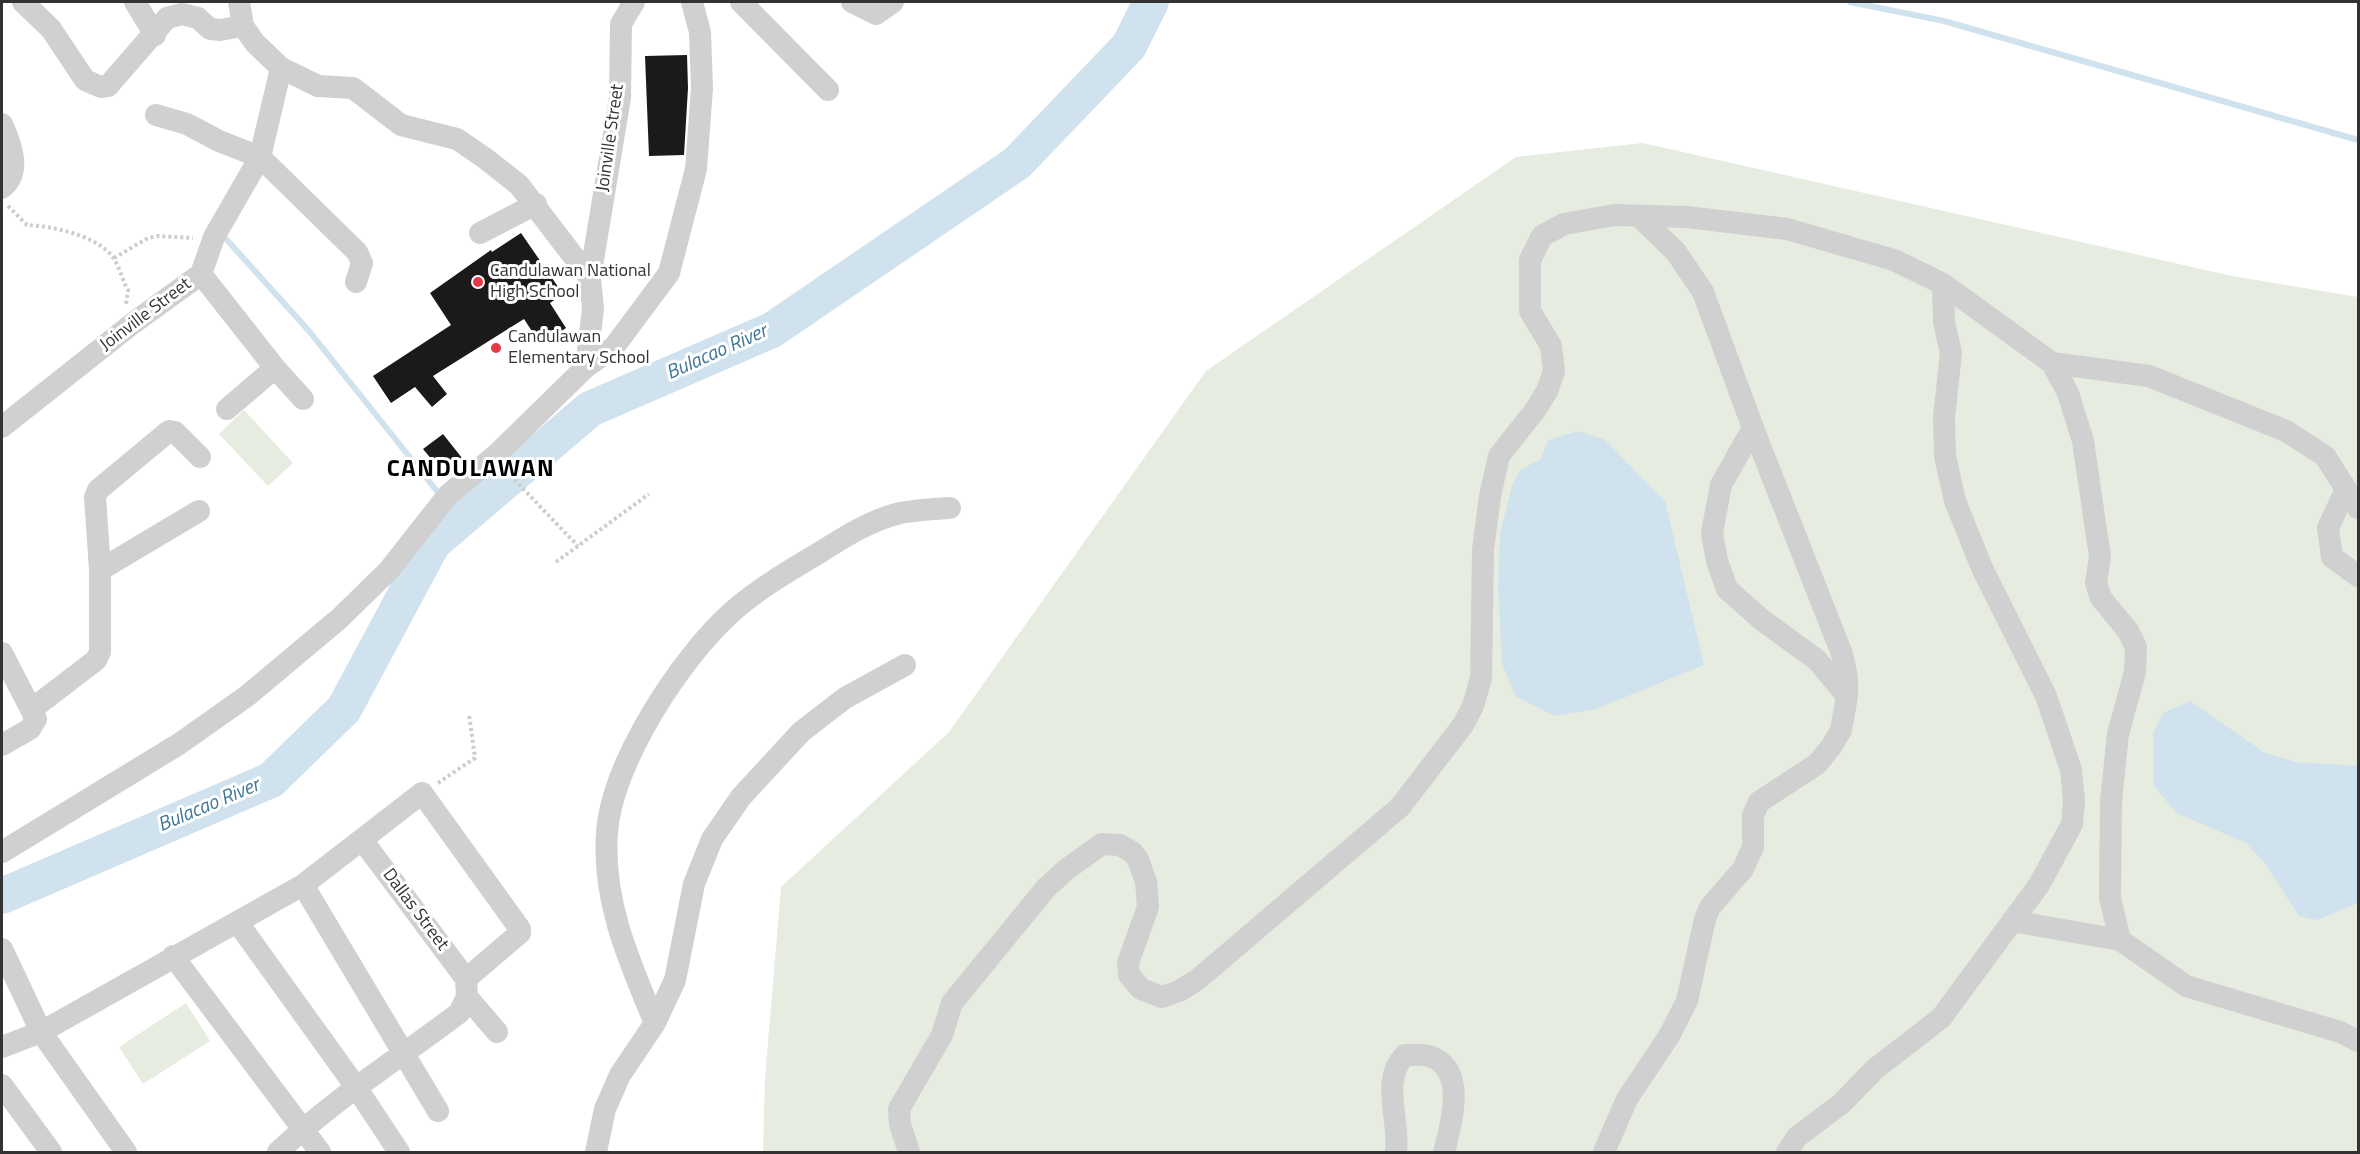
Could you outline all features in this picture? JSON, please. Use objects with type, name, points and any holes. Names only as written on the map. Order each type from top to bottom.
[{"type":"street","points":[[23,2],[51,29],[85,80],[101,87],[108,86],[155,35],[167,18],[182,14],[198,18],[210,29],[243,26]]},
{"type":"street","points":[[135,2],[155,35]]},
{"type":"street","points":[[239,2],[243,26],[255,43],[281,68],[318,86],[353,88],[401,125],[457,139],[519,185],[536,204],[590,278]]},
{"type":"street","name":"Joinville Street","points":[[586,368],[592,309],[590,278],[620,98],[621,24],[634,2]]},
{"type":"street","points":[[2,852],[179,744],[247,696],[340,618],[381,578],[445,498],[496,455],[586,368],[614,347],[669,273],[696,169],[702,88],[700,32],[692,2]]},
{"type":"street","points":[[741,2],[828,90]]},
{"type":"street","points":[[852,2],[876,14],[893,2]]},
{"type":"street","name":"Joinville Street","points":[[2,427],[132,324],[201,274],[214,237],[260,157],[281,68]]},
{"type":"street","points":[[156,115],[187,124],[219,141],[260,157],[357,252],[362,262],[356,282]]},
{"type":"street","points":[[2,124],[14,156],[11,179],[2,188]]},
{"type":"street","points":[[480,233],[536,204]]},
{"type":"street","points":[[909,1152],[900,1124],[899,1109],[942,1035],[952,1002],[1046,888],[1067,868],[1102,844],[1120,845],[1132,852],[1138,859],[1146,882],[1148,907],[1128,963],[1129,975],[1141,989],[1162,997],[1179,991],[1197,980],[1400,807],[1463,725],[1473,706],[1481,678],[1483,550],[1492,486],[1499,456],[1547,392],[1554,371],[1551,346],[1530,311],[1530,260],[1542,236],[1564,224],[1614,215],[1641,218],[1688,217],[1787,229],[1894,260],[1943,284],[2052,363],[2068,393],[2082,441],[2100,557],[2096,583],[2101,598],[2128,631],[2136,647],[2135,672],[2118,734],[2111,801],[2110,898],[2120,940]]},
{"type":"street","points":[[1604,1152],[1627,1099],[1669,1036],[1687,1000],[1705,919],[1710,908],[1743,869],[1753,847],[1754,815],[1759,802],[1817,764],[1840,730],[1847,696],[1842,654],[1753,428],[1703,292],[1676,252],[1641,218]]},
{"type":"street","points":[[201,274],[274,368],[303,399]]},
{"type":"street","points":[[1786,1152],[1797,1137],[1842,1103],[1875,1069],[1941,1018],[2039,885],[2072,824],[2074,802],[2071,770],[2046,696],[1982,568],[1955,501],[1944,456],[1944,417],[1951,353],[1944,322],[1943,284]]},
{"type":"street","points":[[2052,363],[2149,376],[2286,431],[2325,456],[2352,500],[2328,528],[2332,557],[2358,576]]},
{"type":"street","points":[[227,409],[274,368]]},
{"type":"street","points":[[1753,428],[1721,484],[1712,533],[1717,561],[1727,589],[1761,620],[1817,660],[1847,696]]},
{"type":"street","points":[[32,709],[96,660],[100,652],[100,570],[96,496],[98,490],[169,431],[175,432],[200,457]]},
{"type":"street","points":[[655,1023],[612,912],[607,875],[607,830],[622,772],[656,708],[688,661],[733,611],[787,572],[854,531],[900,513],[950,508]]},
{"type":"street","points":[[100,570],[199,511]]},
{"type":"street","points":[[2,653],[36,719],[35,725],[2,745]]},
{"type":"street","points":[[596,1152],[605,1109],[620,1075],[655,1023],[675,980],[694,884],[712,839],[741,797],[801,732],[845,698],[905,665]]},
{"type":"street","points":[[2,1047],[41,1032],[303,885],[422,794],[520,929],[520,933],[467,988],[459,1013],[356,1087],[278,1152]]},
{"type":"street","name":"Dallas Street","points":[[363,841],[497,1032]]},
{"type":"street","points":[[303,885],[406,1053],[438,1111]]},
{"type":"street","points":[[2012,921],[2120,940],[2186,986],[2340,1032],[2358,1041]]},
{"type":"street","points":[[238,923],[356,1087],[399,1152]]},
{"type":"street","points":[[2,949],[41,1032],[126,1152]]},
{"type":"street","points":[[173,956],[320,1152]]},
{"type":"street","points":[[1396,1152],[1395,1108],[1391,1086],[1395,1065],[1405,1055],[1429,1056],[1443,1066],[1453,1080],[1453,1114],[1444,1152]]},
{"type":"street","points":[[2,1085],[51,1152]]},
{"type":"path","points":[[2,198],[27,225],[47,226],[86,237],[114,258],[119,275],[128,290],[125,308],[132,324]]},
{"type":"path","points":[[114,258],[140,242],[158,236],[214,237]]},
{"type":"path","points":[[507,472],[578,546]]},
{"type":"path","points":[[556,562],[650,494]]},
{"type":"path","points":[[422,794],[475,758],[470,714]]},
{"type":"shaded area","points":[[1643,143],[2232,276],[2358,297],[2358,1152],[763,1152],[765,1078],[781,887],[949,732],[1206,371],[1516,157]]},
{"type":"shaded area","points":[[244,410],[293,463],[268,486],[219,434]]},
{"type":"shaded area","points":[[186,1003],[210,1041],[143,1084],[119,1047]]},
{"type":"water","points":[[1578,431],[1605,440],[1665,501],[1704,665],[1596,709],[1555,716],[1515,696],[1502,663],[1498,586],[1500,534],[1512,486],[1520,470],[1541,459],[1548,440]]},
{"type":"water","points":[[2190,701],[2265,753],[2296,762],[2358,766],[2358,903],[2317,920],[2299,916],[2264,862],[2246,843],[2176,813],[2154,785],[2153,733],[2163,713]]},
{"type":"building","points":[[687,55],[688,88],[684,155],[649,156],[645,56]]},
{"type":"building","points":[[521,233],[563,294],[550,303],[566,328],[541,345],[524,319],[433,376],[447,394],[432,407],[415,387],[391,403],[373,376],[451,325],[430,293],[491,250],[492,252]]},
{"type":"building","points":[[443,434],[466,463],[447,478],[423,449]]},
{"type":"waterway","name":"Bulacao River","points":[[2,896],[271,780],[344,709],[433,543],[590,409],[772,330],[1017,163],[1129,46],[1151,2]]},
{"type":"waterway","points":[[1850,2],[1944,21],[2358,140]]},
{"type":"waterway","points":[[227,240],[309,331],[460,520]]},
{"type":"place","name":"Candulawan National High School","points":[[478,282]]},
{"type":"place","name":"Candulawan Elementary School","points":[[496,348]]},
{"type":"district","name":"CANDULAWAN","points":[[471,470]]}]
